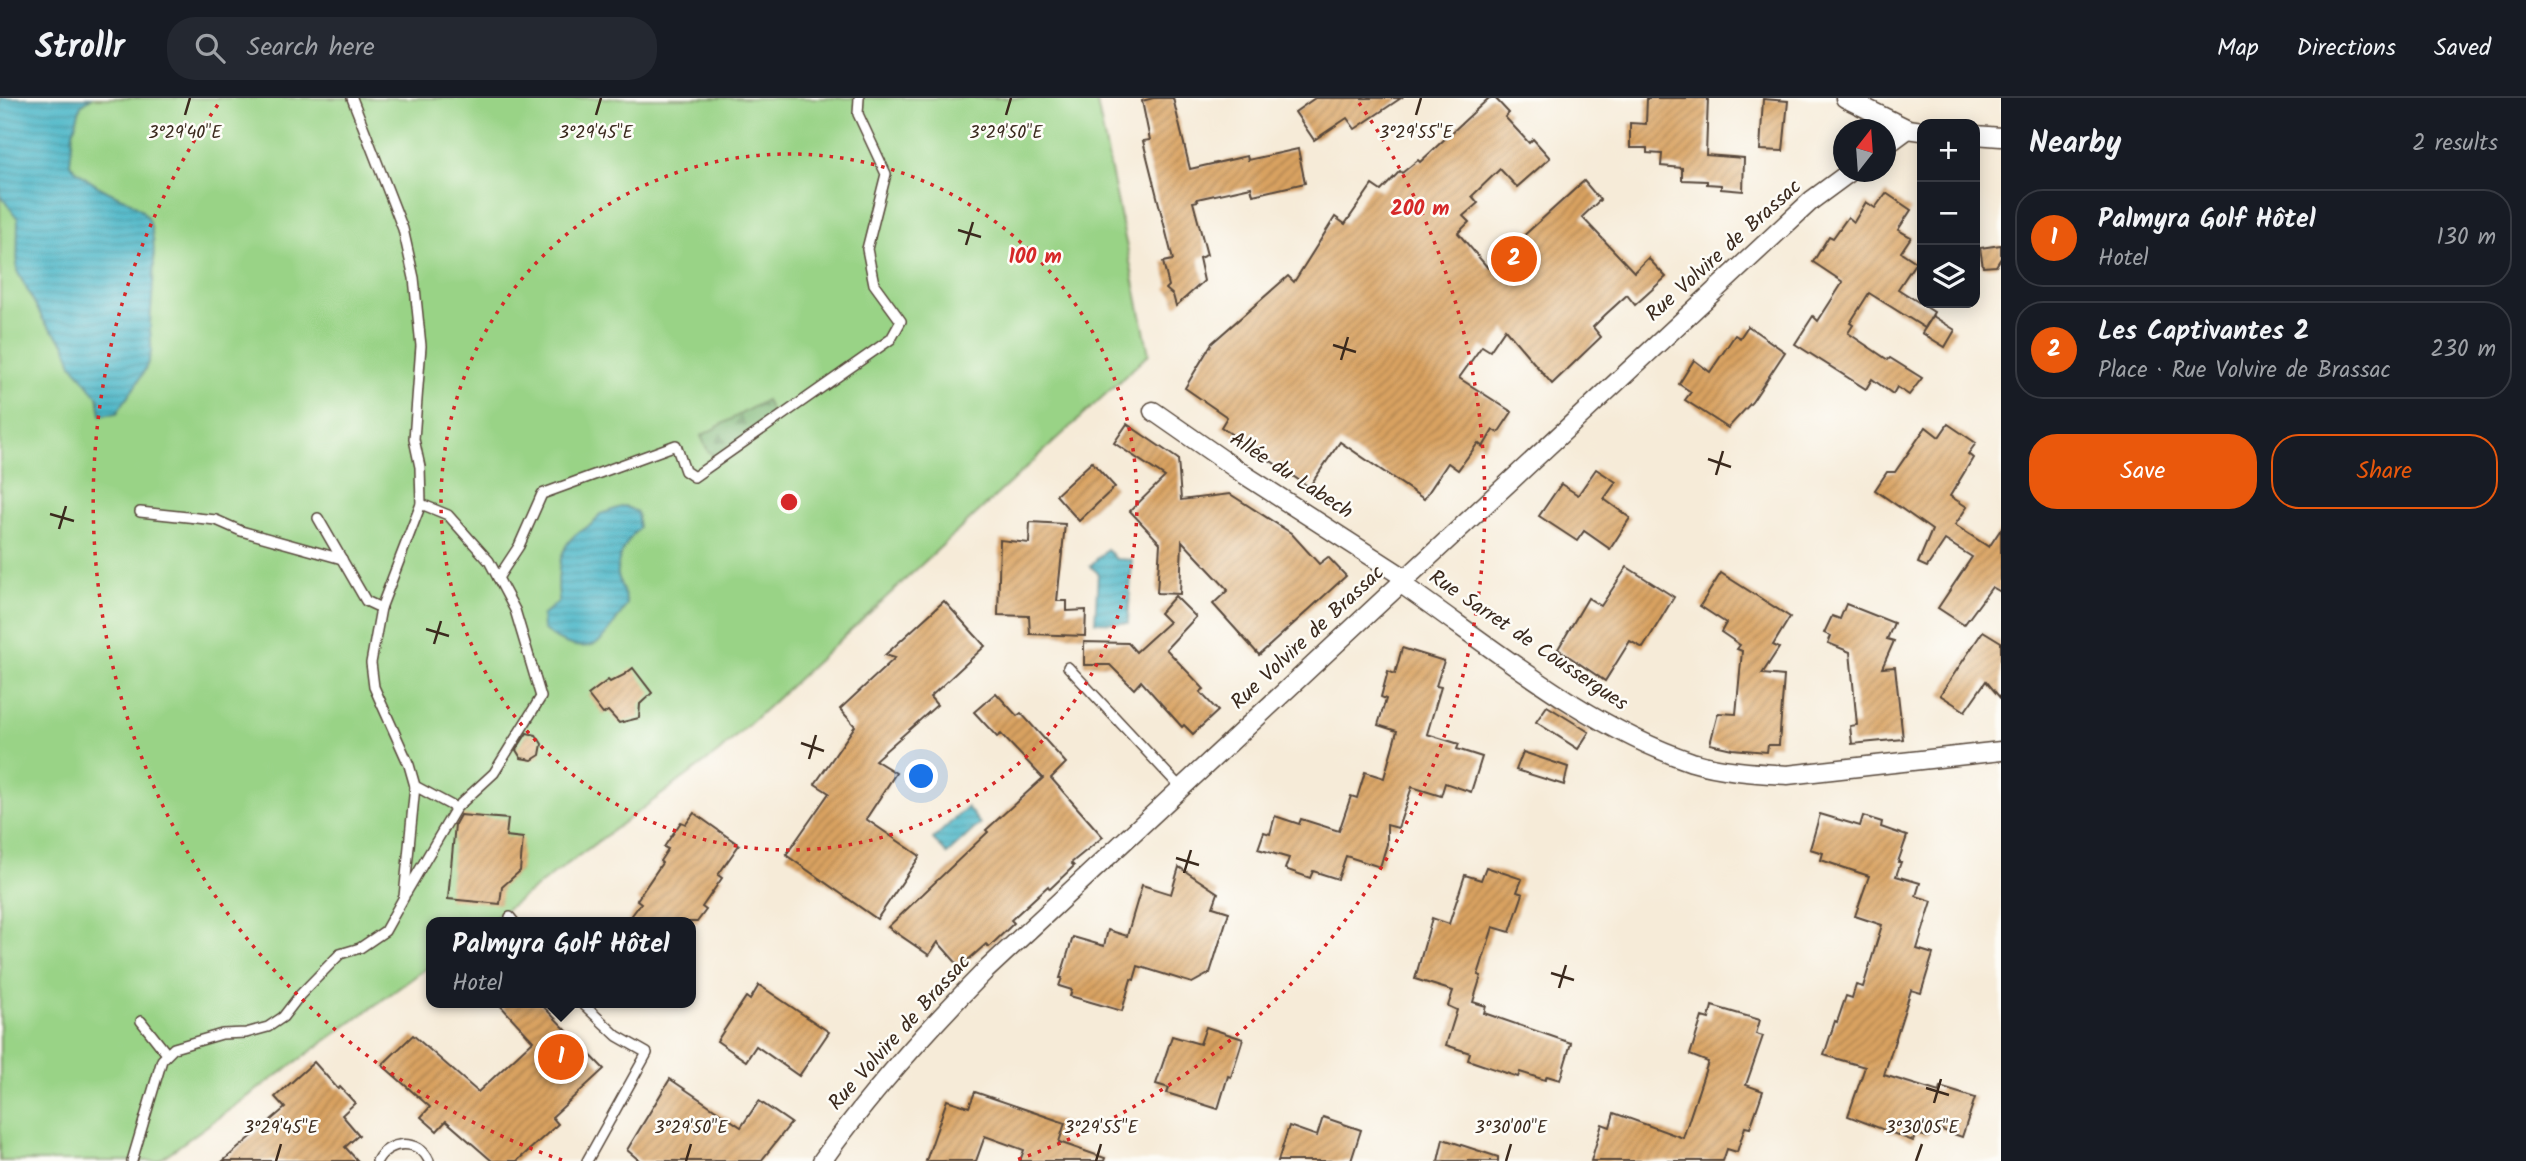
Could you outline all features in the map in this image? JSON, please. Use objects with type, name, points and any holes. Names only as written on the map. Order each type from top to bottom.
[{"type":"street","points":[[1845,98],[1915,130]]},
{"type":"street","points":[[1896,140],[1915,130]]},
{"type":"street","points":[[1980,135],[2001,137]]},
{"type":"street","name":"Rue Volvire de Brassac","points":[[822,1161],[888,1074],[985,971],[1812,200],[1836,182]]},
{"type":"street","name":"Allée du Labech","points":[[1153,411],[1403,581]]},
{"type":"street","name":"Rue Sarret de Coussergues","points":[[1403,581],[1568,701],[1638,741],[1695,763],[1754,773],[1787,775],[2001,751]]},
{"type":"lane","points":[[352,98],[403,229],[414,278],[421,346],[414,439],[420,467],[422,504],[381,608],[370,663],[374,687],[409,765],[415,786],[404,897]]},
{"type":"lane","points":[[498,578],[519,546],[542,494],[676,445],[685,471],[694,477],[891,339],[901,321],[874,284],[867,249],[886,174],[858,114],[859,98]]},
{"type":"lane","points":[[132,1161],[162,1060],[167,1054],[174,1048],[199,1040],[268,1027],[283,1017],[300,995],[340,954],[360,947],[385,931],[456,808],[494,773],[541,697],[515,610],[489,561],[448,514],[422,504]]},
{"type":"lane","points":[[140,512],[216,520],[241,531],[342,559]]},
{"type":"lane","points":[[318,518],[366,601],[381,608]]},
{"type":"lane","points":[[1068,667],[1181,788]]},
{"type":"lane","points":[[415,786],[456,808]]},
{"type":"lane","points":[[587,1008],[617,1036],[647,1053],[587,1161]]},
{"type":"lane","points":[[141,1021],[167,1054]]},
{"type":"lane","points":[[377,1161],[386,1149],[398,1144],[418,1148],[429,1161]]},
{"type":"green space","points":[[0,98],[1096,98],[1149,354],[719,752],[496,917],[426,917],[426,969],[158,1161],[0,1161]]},
{"type":"green space","points":[[766,400],[773,417],[715,457],[708,451],[701,436]]},
{"type":"water","points":[[0,98],[91,98],[81,105],[73,133],[70,164],[93,183],[137,206],[150,223],[154,251],[151,352],[141,377],[117,413],[101,415],[98,397],[72,364],[65,344],[45,323],[17,271],[18,219],[0,195]]},
{"type":"water","points":[[624,506],[637,512],[639,528],[627,543],[618,562],[618,575],[627,604],[600,641],[585,646],[562,642],[543,629],[542,616],[559,601],[558,575],[565,549],[575,535],[591,525],[600,514]]},
{"type":"water","points":[[1107,549],[1116,559],[1132,560],[1128,623],[1095,622],[1098,573],[1090,566]]},
{"type":"water","points":[[967,807],[980,824],[947,854],[933,839]]},
{"type":"building","points":[[1173,98],[1190,169],[1247,156],[1248,160],[1298,149],[1305,183],[1253,195],[1251,187],[1193,202],[1207,255],[1199,258],[1204,281],[1176,306],[1173,295],[1166,289],[1169,286],[1163,262],[1173,260],[1143,141],[1150,140],[1142,101]]},
{"type":"building","points":[[1315,98],[1401,98],[1355,129],[1347,118],[1314,140],[1295,112]]},
{"type":"building","points":[[1489,98],[1495,98],[1509,113],[1505,117],[1529,143],[1533,139],[1550,158],[1517,187],[1500,169],[1472,196],[1478,203],[1463,216],[1469,222],[1458,233],[1488,268],[1584,181],[1600,200],[1582,217],[1634,272],[1648,258],[1666,277],[1635,305],[1627,295],[1605,315],[1593,327],[1601,337],[1552,384],[1505,329],[1490,351],[1482,346],[1459,378],[1512,412],[1498,433],[1493,430],[1483,447],[1478,443],[1458,470],[1448,463],[1424,499],[1340,442],[1309,487],[1221,427],[1227,417],[1185,388],[1212,343],[1288,276],[1294,282],[1335,217],[1345,224],[1372,185],[1381,191],[1400,171],[1402,173],[1418,160],[1420,162]]},
{"type":"building","points":[[1647,98],[1708,98],[1706,155],[1744,158],[1743,191],[1721,189],[1721,185],[1707,184],[1707,181],[1682,180],[1682,168],[1661,166],[1662,154],[1647,153],[1647,148],[1630,148],[1630,123],[1646,124]]},
{"type":"building","points":[[1763,99],[1788,101],[1783,151],[1760,150]]},
{"type":"building","points":[[1886,193],[1911,210],[1898,230],[1911,237],[1901,252],[1916,262],[1898,289],[1917,301],[1917,308],[1928,308],[1934,312],[1925,328],[1869,293],[1850,323],[1853,325],[1848,333],[1888,360],[1890,358],[1922,378],[1909,395],[1897,387],[1893,394],[1872,379],[1866,389],[1795,344],[1813,316],[1818,321],[1843,282],[1813,262],[1829,236],[1833,238],[1848,217],[1854,222],[1866,202],[1875,208]]},
{"type":"building","points":[[2001,245],[2001,258],[1996,266],[1983,267],[1980,248]]},
{"type":"building","points":[[1933,316],[1955,330],[1945,347],[1922,333]]},
{"type":"building","points":[[1748,326],[1785,352],[1752,402],[1728,428],[1685,400],[1691,392],[1679,384],[1694,360],[1710,372],[1735,335],[1740,338]]},
{"type":"building","points":[[1127,424],[1178,459],[1181,500],[1230,494],[1291,533],[1319,564],[1328,557],[1346,576],[1259,655],[1213,604],[1228,590],[1182,541],[1180,594],[1157,593],[1160,543],[1130,511],[1165,477],[1114,443]]},
{"type":"building","points":[[1948,424],[1976,443],[1968,454],[1973,458],[1950,496],[1967,507],[1955,525],[1989,547],[2001,529],[2001,592],[1992,587],[1964,625],[1938,608],[1972,557],[1945,540],[1927,567],[1918,563],[1932,530],[1875,490],[1887,472],[1895,472],[1926,427],[1939,437]]},
{"type":"building","points":[[1092,462],[1115,487],[1079,521],[1056,495]]},
{"type":"building","points":[[1596,469],[1616,482],[1604,499],[1630,518],[1610,549],[1584,531],[1577,541],[1539,516],[1561,484],[1578,495]]},
{"type":"building","points":[[1030,522],[1065,524],[1057,601],[1067,601],[1067,611],[1086,610],[1085,636],[1030,634],[1029,616],[998,615],[1000,540],[1029,543]]},
{"type":"building","points":[[1627,567],[1674,597],[1643,648],[1630,641],[1605,681],[1558,649],[1588,598],[1601,606]]},
{"type":"building","points":[[1721,573],[1790,617],[1773,645],[1779,648],[1762,674],[1784,676],[1779,745],[1768,745],[1767,752],[1710,744],[1718,713],[1736,714],[1742,651],[1737,649],[1740,645],[1721,632],[1726,623],[1700,606]]},
{"type":"building","points":[[1175,596],[1196,617],[1166,649],[1204,689],[1200,692],[1218,711],[1193,734],[1184,725],[1182,727],[1141,681],[1134,689],[1110,665],[1084,665],[1084,642],[1128,643],[1136,652],[1169,622],[1160,613]]},
{"type":"building","points":[[944,601],[985,646],[930,697],[937,705],[875,760],[896,773],[866,819],[920,856],[877,919],[786,855],[829,793],[815,784],[855,726],[840,709],[895,658],[885,655]]},
{"type":"building","points":[[1846,604],[1894,623],[1887,639],[1894,641],[1882,668],[1895,667],[1903,739],[1852,744],[1850,726],[1857,725],[1850,652],[1828,643],[1831,636],[1824,633],[1832,616],[1840,619]]},
{"type":"building","points":[[1983,631],[2001,642],[2001,699],[1986,681],[1965,711],[1940,695]]},
{"type":"building","points":[[1402,648],[1444,661],[1436,686],[1441,687],[1427,734],[1459,744],[1457,749],[1482,757],[1471,792],[1445,783],[1441,796],[1412,787],[1398,828],[1387,825],[1387,844],[1380,867],[1346,856],[1338,879],[1313,871],[1310,878],[1285,869],[1289,858],[1258,849],[1264,832],[1270,834],[1275,816],[1299,824],[1301,819],[1339,831],[1351,796],[1357,798],[1365,772],[1384,778],[1397,731],[1378,725],[1386,699],[1381,697],[1388,671],[1395,674]]},
{"type":"building","points":[[633,668],[652,693],[640,704],[639,718],[619,723],[608,711],[603,714],[588,695],[608,680],[610,682]]},
{"type":"building","points":[[996,693],[1017,716],[1021,713],[1066,763],[1051,778],[1103,837],[1071,863],[1074,866],[1050,889],[1048,886],[1011,920],[1014,923],[989,947],[986,944],[960,967],[938,942],[929,955],[888,927],[1043,778],[1001,734],[997,737],[974,712]]},
{"type":"building","points":[[1547,706],[1589,732],[1578,749],[1536,722]]},
{"type":"building","points":[[527,733],[536,735],[542,744],[540,755],[532,760],[521,758],[516,750]]},
{"type":"building","points":[[1523,752],[1568,767],[1564,785],[1516,770]]},
{"type":"building","points":[[694,813],[739,845],[718,875],[722,878],[702,907],[706,910],[697,922],[696,917],[631,917],[641,903],[637,900],[662,863],[660,861],[668,849],[664,847],[681,822],[686,824]]},
{"type":"building","points":[[1820,814],[1860,826],[1863,816],[1882,822],[1881,827],[1907,836],[1896,876],[1920,883],[1916,896],[1932,901],[1917,949],[1933,954],[1921,993],[1911,990],[1884,1075],[1939,1092],[1940,1087],[1975,1098],[1962,1137],[1931,1126],[1928,1137],[1916,1134],[1913,1141],[1848,1116],[1865,1067],[1824,1055],[1846,996],[1852,998],[1856,985],[1863,987],[1882,925],[1855,916],[1869,876],[1821,860],[1823,853],[1810,849]]},
{"type":"building","points":[[460,815],[508,819],[506,836],[523,838],[520,871],[502,887],[500,904],[448,899],[455,824]]},
{"type":"building","points":[[1179,867],[1218,893],[1213,907],[1229,912],[1210,973],[1192,983],[1138,966],[1134,980],[1131,979],[1122,1011],[1070,996],[1072,990],[1059,986],[1073,937],[1104,946],[1108,930],[1127,936],[1142,885],[1171,894]]},
{"type":"building","points":[[1486,867],[1522,879],[1517,892],[1523,894],[1510,932],[1493,927],[1478,975],[1481,976],[1473,1002],[1486,1006],[1484,1013],[1571,1043],[1560,1080],[1547,1076],[1545,1080],[1520,1072],[1518,1077],[1468,1060],[1470,1053],[1446,1045],[1457,1010],[1448,1006],[1453,991],[1415,979],[1432,918],[1449,924],[1465,875],[1481,880]]},
{"type":"building","points":[[759,985],[829,1032],[799,1076],[756,1046],[746,1061],[717,1041],[746,997],[750,1000]]},
{"type":"building","points":[[1712,1006],[1760,1020],[1756,1034],[1763,1036],[1746,1085],[1763,1091],[1750,1128],[1745,1127],[1737,1152],[1727,1149],[1723,1161],[1591,1161],[1602,1124],[1610,1127],[1614,1113],[1683,1138],[1708,1062],[1690,1055],[1702,1017],[1709,1019]]},
{"type":"building","points":[[503,1008],[545,1008],[604,1069],[552,1117],[558,1124],[517,1161],[492,1161],[446,1121],[437,1131],[421,1117],[430,1107],[382,1065],[413,1035],[478,1092],[533,1041]]},
{"type":"building","points":[[1206,1027],[1243,1039],[1218,1109],[1167,1093],[1169,1088],[1156,1084],[1172,1036],[1200,1044]]},
{"type":"building","points":[[314,1062],[338,1089],[340,1087],[355,1103],[342,1115],[359,1135],[345,1147],[358,1161],[223,1161],[285,1108],[275,1097]]},
{"type":"building","points":[[670,1079],[741,1127],[759,1101],[791,1123],[761,1161],[640,1161],[627,1150]]},
{"type":"building","points":[[975,1092],[1065,1123],[1059,1142],[1105,1158],[1104,1161],[1020,1161],[1024,1150],[985,1136],[976,1161],[926,1161],[947,1100],[969,1107]]},
{"type":"building","points":[[1323,1117],[1361,1130],[1351,1161],[1278,1161],[1289,1126],[1317,1136]]},
{"type":"building","points":[[1443,1139],[1498,1157],[1498,1161],[1438,1161]]},
{"type":"place","name":"Les Captivantes 2","points":[[1514,259]]},
{"type":"place","name":"Palmyra Golf Hôtel","points":[[561,1057]]}]
